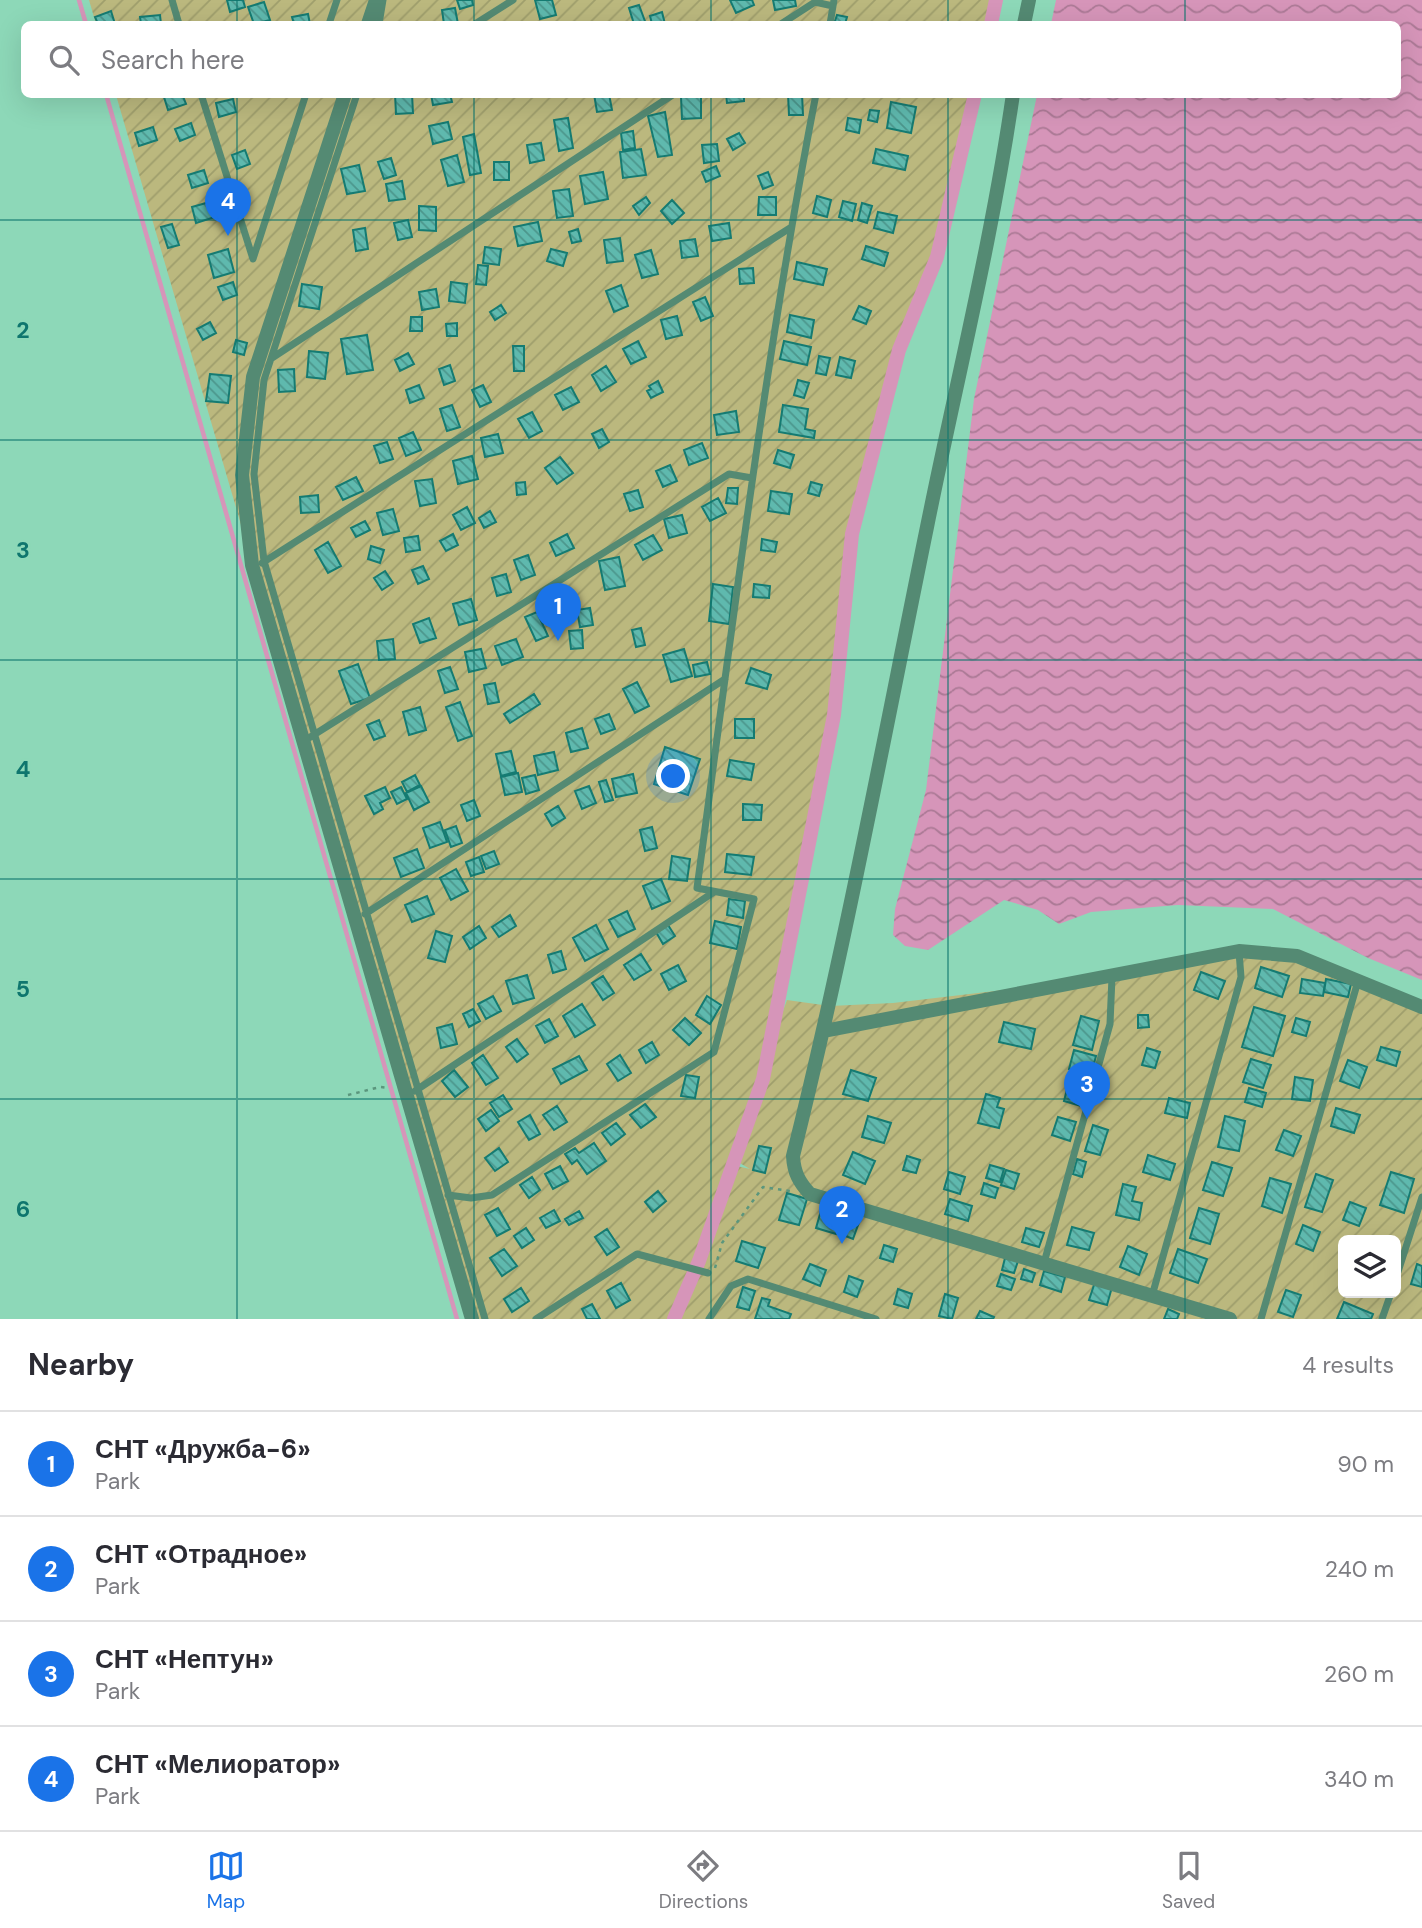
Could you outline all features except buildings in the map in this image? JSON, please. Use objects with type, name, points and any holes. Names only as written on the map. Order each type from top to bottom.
[{"type":"street","points":[[369,21],[376,0]]},
{"type":"street","points":[[1025,21],[1029,0]]},
{"type":"street","points":[[352,98],[253,377],[242,475],[259,565],[412,1092],[472,1319]]},
{"type":"street","points":[[1012,98],[999,189],[971,309],[824,1031],[793,1156],[799,1182],[810,1194],[1230,1319]]},
{"type":"street","points":[[824,1031],[1239,951],[1297,956],[1422,1007]]},
{"type":"lane","points":[[172,0],[178,21]]},
{"type":"lane","points":[[330,21],[337,0]]},
{"type":"lane","points":[[380,21],[383,0]]},
{"type":"lane","points":[[480,21],[513,0]]},
{"type":"lane","points":[[786,21],[815,2],[834,3],[831,21]]},
{"type":"lane","points":[[202,98],[253,259],[305,98]]},
{"type":"lane","points":[[352,98],[264,380],[254,474],[259,565],[790,228]]},
{"type":"lane","points":[[271,359],[668,98]]},
{"type":"lane","points":[[448,1195],[471,1198],[492,1195],[714,1052],[754,899],[697,888],[752,478],[790,228],[815,98]]},
{"type":"lane","points":[[309,738],[729,474],[752,478]]},
{"type":"lane","points":[[361,917],[725,679]]},
{"type":"lane","points":[[485,1319],[448,1195],[412,1092],[715,892]]},
{"type":"lane","points":[[1152,1296],[1241,976],[1239,951]]},
{"type":"lane","points":[[1044,1263],[1110,1024],[1112,977]]},
{"type":"lane","points":[[1261,1319],[1359,981]]},
{"type":"lane","points":[[1401,1262],[1422,1197]]},
{"type":"lane","points":[[536,1319],[637,1254],[708,1273]]},
{"type":"lane","points":[[709,1319],[731,1286],[748,1279],[876,1319]]},
{"type":"lane","points":[[1382,1319],[1389,1298]]},
{"type":"path","points":[[348,1095],[384,1087]]},
{"type":"path","points":[[731,1286],[713,1274],[722,1243],[763,1187],[810,1194]]},
{"type":"shaded area","points":[[89,0],[996,0],[992,21],[95,21]]},
{"type":"shaded area","points":[[117,98],[974,98],[937,257],[899,350],[852,534],[834,715],[763,1079],[732,1165],[750,1169],[738,1162],[767,1077],[778,1025],[787,1000],[830,1006],[893,1003],[1112,977],[1239,951],[1297,956],[1422,1007],[1422,1319],[472,1319]]},
{"type":"water","points":[[1056,0],[1422,0],[1422,980],[1368,958],[1273,909],[1178,905],[1091,912],[1059,924],[1038,910],[1004,900],[928,950],[905,946],[893,935],[895,909],[926,790],[974,399],[1036,98],[1401,98],[1401,21],[1052,21]]},
{"type":"waterway","points":[[79,0],[85,21]]},
{"type":"waterway","points":[[992,21],[996,0]]},
{"type":"waterway","points":[[107,98],[457,1319]]},
{"type":"waterway","points":[[674,1319],[699,1261],[763,1079],[834,715],[852,534],[899,350],[937,257],[974,98]]},
{"type":"place","name":"СНТ «Мелиоратор»","points":[[228,236]]},
{"type":"place","name":"СНТ «Дружба-6»","points":[[558,641]]},
{"type":"place","name":"СНТ «Нептун»","points":[[1087,1119]]},
{"type":"place","name":"СНТ «Отрадное»","points":[[842,1244]]}]
